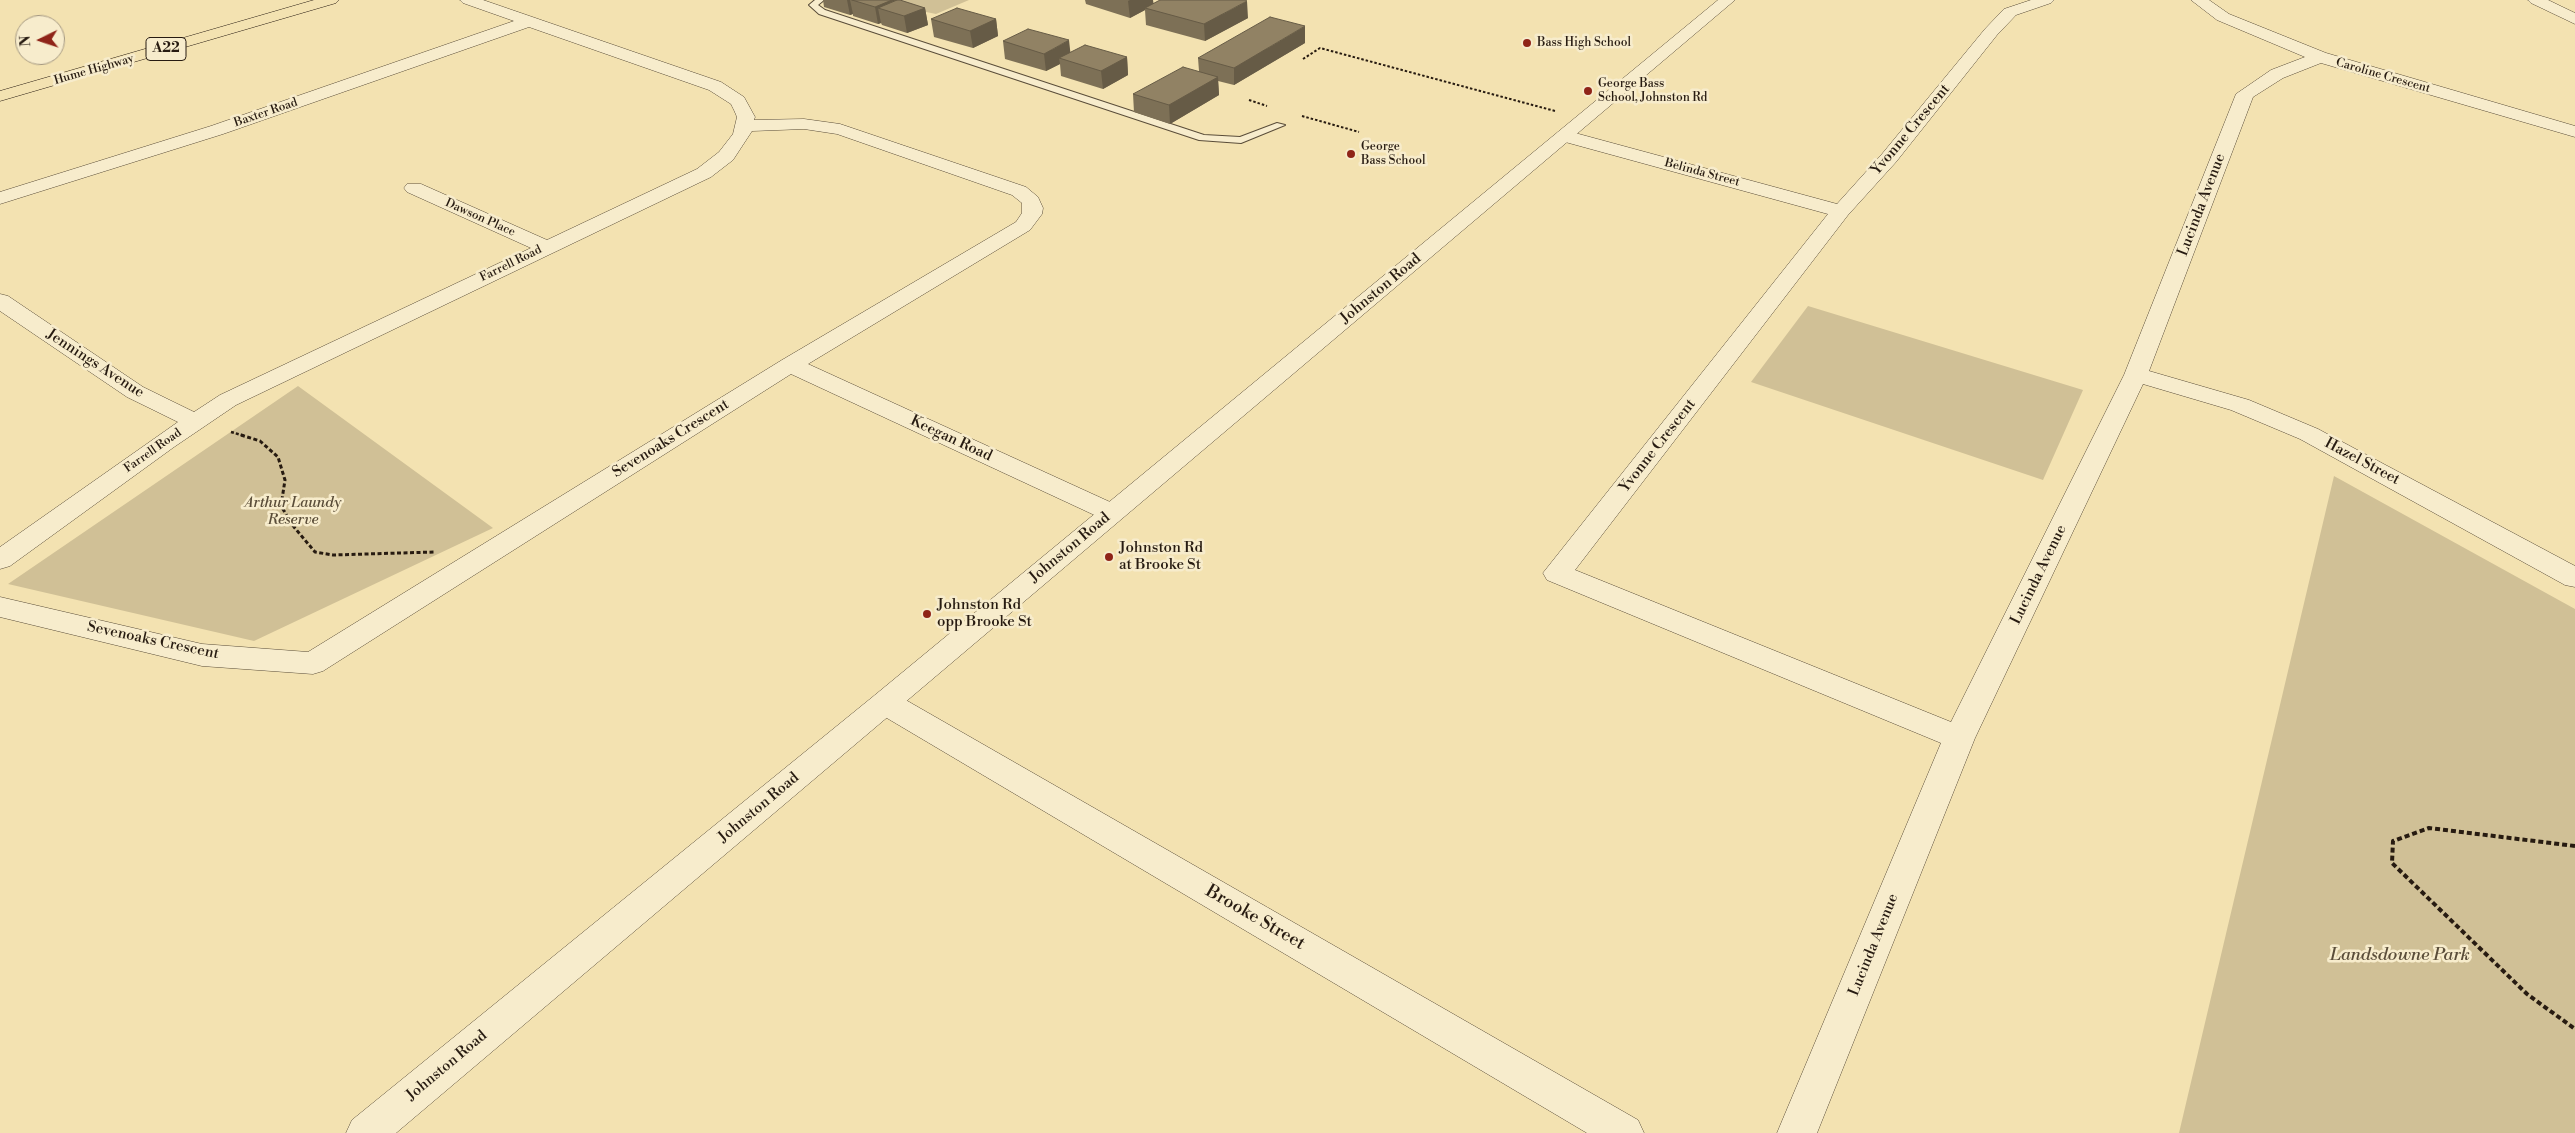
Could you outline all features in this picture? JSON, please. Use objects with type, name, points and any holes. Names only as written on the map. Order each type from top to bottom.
[{"type":"highway","name":"Hume Highway","points":[[0,83],[282,0]]},
{"type":"highway","name":"Hume Highway","points":[[0,96],[331,0]]},
{"type":"street","points":[[468,0],[715,86],[738,101],[746,117],[744,126]]},
{"type":"street","name":"Johnston Road","points":[[366,1133],[886,703],[1727,0]]},
{"type":"street","name":"Yvonne Crescent","points":[[1959,738],[1557,573],[1841,211],[1889,158],[1991,32],[2010,12],[2046,0]]},
{"type":"street","name":"Caroline Crescent","points":[[2198,0],[2223,17],[2320,57],[2575,132]]},
{"type":"street","points":[[2536,0],[2575,19]]},
{"type":"street","name":"Baxter Road","points":[[0,198],[226,127],[530,21]]},
{"type":"street","name":"Lucinda Avenue","points":[[1797,1133],[1959,738],[2136,375],[2244,94],[2277,74],[2320,57]]},
{"type":"street","name":"Sevenoaks Crescent","points":[[0,607],[202,655],[313,663],[790,365],[1023,226],[1034,208],[1030,200],[1019,191],[840,129],[804,124],[744,126]]},
{"type":"street","name":"Farrell Road","points":[[0,560],[194,421],[261,384],[704,173],[737,145],[744,126]]},
{"type":"street","name":"Belinda Street","points":[[1564,136],[1841,211]]},
{"type":"street","name":"Dawson Place","points":[[414,188],[546,247]]},
{"type":"street","name":"Jennings Avenue","points":[[0,301],[135,392],[194,421]]},
{"type":"street","name":"Keegan Road","points":[[790,365],[1112,513]]},
{"type":"street","name":"Hazel Street","points":[[2136,375],[2240,405],[2309,434],[2575,578]]},
{"type":"street","name":"Brooke Street","points":[[886,703],[1624,1133]]},
{"type":"lane","points":[[820,0],[813,5],[822,12],[1203,138],[1241,140],[1280,125]]},
{"type":"path","points":[[1303,59],[1320,48],[1585,118]]},
{"type":"path","points":[[194,421],[260,440],[278,457],[285,480],[281,506],[294,527],[315,552],[333,555],[435,552]]},
{"type":"path","points":[[2575,846],[2429,828],[2393,841],[2392,863],[2527,994],[2575,1029]]},
{"type":"green space","points":[[868,0],[969,0],[936,14]]},
{"type":"green space","points":[[1808,306],[2083,390],[2043,480],[1751,382]]},
{"type":"green space","name":"Arthur Laundy Reserve","points":[[298,386],[493,528],[254,641],[8,584]]},
{"type":"green space","name":"Landsdowne Park","points":[[2334,476],[2575,609],[2575,1133],[2179,1133]]},
{"type":"building","points":[[852,0],[892,0],[875,7]]},
{"type":"building","points":[[897,0],[925,8],[904,16],[878,8]]},
{"type":"building","points":[[1160,0],[1247,1],[1204,24],[1145,8]]},
{"type":"building","points":[[957,8],[996,19],[970,31],[931,19]]},
{"type":"building","points":[[1270,17],[1305,26],[1234,68],[1198,58]]},
{"type":"building","points":[[1028,29],[1069,40],[1044,54],[1003,41]]},
{"type":"building","points":[[1085,45],[1127,57],[1101,71],[1059,58]]},
{"type":"building","points":[[1183,67],[1218,77],[1169,105],[1133,94]]},
{"type":"place","name":"Bass High School","points":[[1527,43]]},
{"type":"place","name":"George Bass School, Johnston Rd","points":[[1588,91]]},
{"type":"place","name":"George Bass School","points":[[1351,154]]},
{"type":"place","name":"Johnston Rd at Brooke St","points":[[1109,557]]},
{"type":"place","name":"Johnston Rd opp Brooke St","points":[[927,614]]}]
